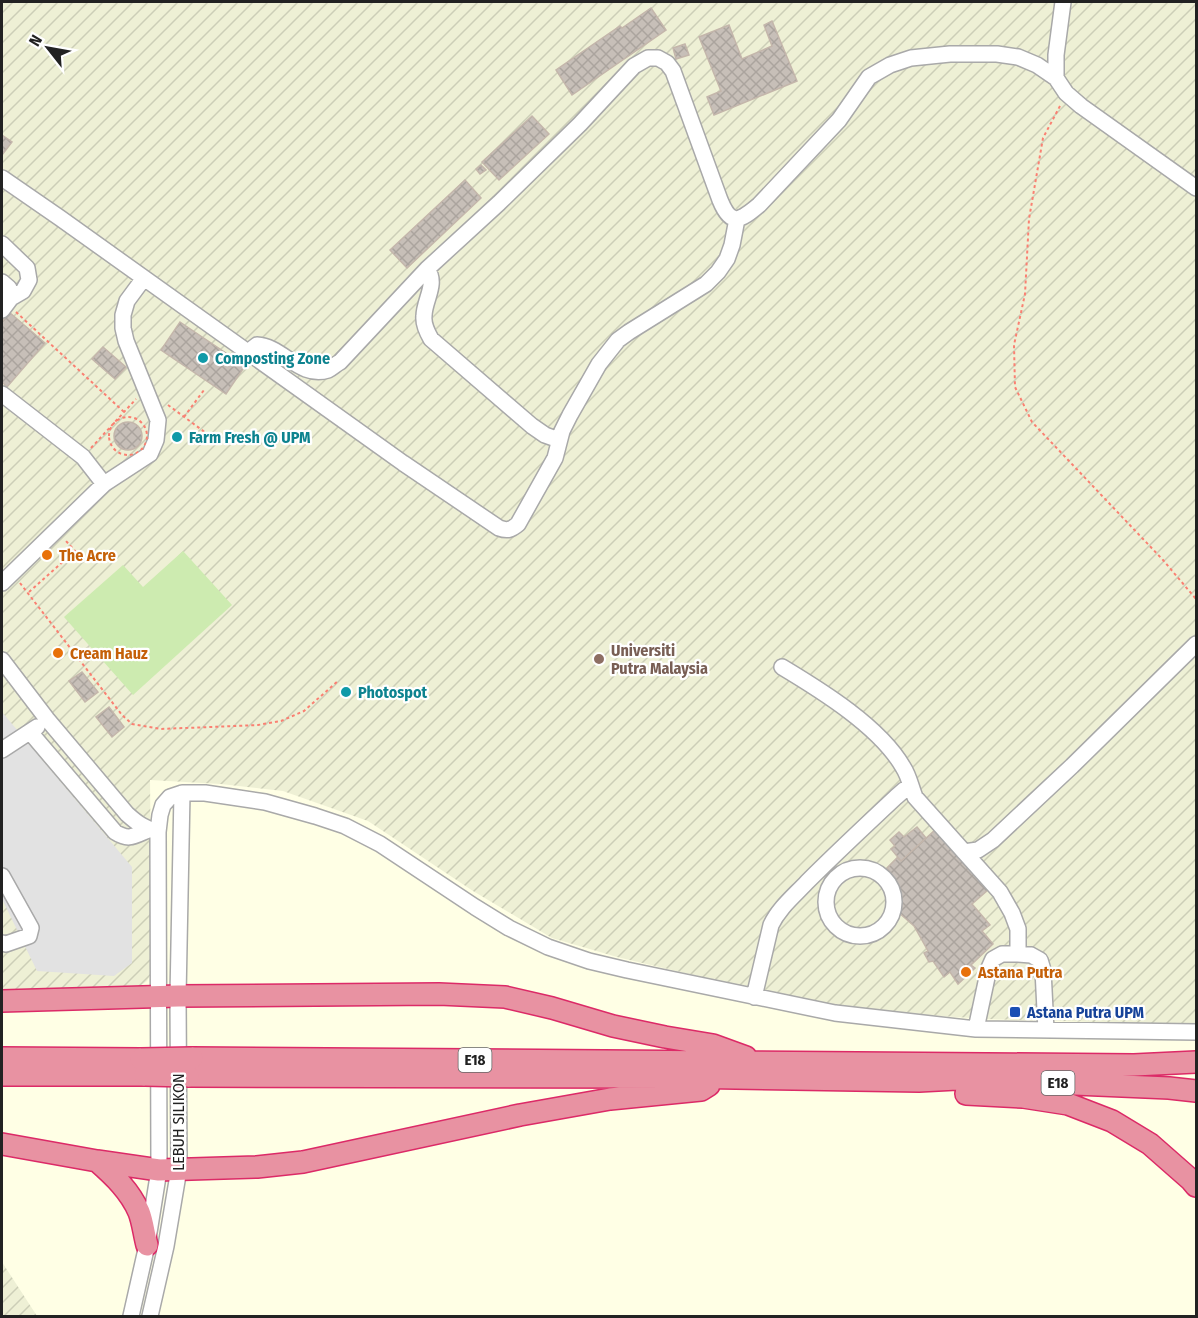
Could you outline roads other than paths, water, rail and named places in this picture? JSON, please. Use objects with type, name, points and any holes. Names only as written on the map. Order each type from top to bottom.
[{"type":"highway","points":[[2,1001],[168,996],[439,994],[505,997],[613,1026],[713,1045],[758,1062]]},
{"type":"highway","name":"E18","points":[[2,1058],[143,1067]]},
{"type":"highway","name":"E18","points":[[2,1075],[143,1067],[758,1062],[1134,1065],[1197,1074]]},
{"type":"highway","points":[[1134,1065],[1197,1062]]},
{"type":"highway","name":"E18","points":[[190,1067],[723,1078],[919,1081],[969,1079],[1197,1091]]},
{"type":"highway","points":[[2,1144],[97,1161],[169,1169],[257,1167],[303,1162],[520,1115],[610,1099],[701,1090],[723,1078]]},
{"type":"highway","points":[[919,1081],[958,1093],[1023,1097],[1068,1104],[1112,1121],[1150,1144],[1197,1186]]},
{"type":"highway","points":[[97,1161],[130,1195],[139,1213],[147,1245]]},
{"type":"street","points":[[1056,78],[1056,55],[1063,2]]},
{"type":"street","points":[[248,352],[257,345],[265,345],[298,366],[316,371],[328,370],[340,362],[427,269],[580,124],[634,66],[648,58],[658,58],[667,63],[673,71],[725,212],[737,219],[744,218],[759,205],[825,136],[869,77],[890,65],[911,58],[950,54],[997,54],[1018,57],[1037,65],[1056,78],[1066,93],[1081,106],[1197,188]]},
{"type":"street","points":[[2,178],[403,463],[499,528],[506,530],[518,524],[555,458],[559,440],[570,415],[599,364],[618,340],[706,285],[727,259],[737,219]]},
{"type":"street","points":[[2,244],[27,268],[29,280],[23,291],[9,301]]},
{"type":"street","points":[[427,269],[432,279],[423,315],[425,328],[431,339],[532,426],[544,435],[559,440]]},
{"type":"street","points":[[7,578],[104,484],[150,454],[156,440],[158,420],[126,342],[123,328],[123,315],[127,301],[144,278]]},
{"type":"street","points":[[2,282],[9,288],[9,301]]},
{"type":"street","points":[[2,394],[83,457],[104,484]]},
{"type":"street","points":[[964,852],[978,850],[993,840],[1197,644]]},
{"type":"street","points":[[2,660],[47,720],[127,814],[137,824],[153,831]]},
{"type":"street","points":[[788,671],[831,698],[877,735],[895,755],[909,778],[915,797],[1000,892],[1018,929],[1018,954]]},
{"type":"street","points":[[2,750],[47,720]]},
{"type":"street","points":[[30,732],[115,832],[130,837],[153,831]]},
{"type":"street","points":[[754,997],[775,916],[825,864],[896,797],[911,787]]},
{"type":"street","points":[[168,996],[182,793]]},
{"type":"street","points":[[168,996],[153,831],[163,804],[170,797],[182,793],[205,793],[265,802],[345,826],[380,844],[500,922],[548,947],[589,961],[835,1013],[976,1029],[1197,1032]]},
{"type":"street","points":[[825,864],[837,876]]},
{"type":"street","points":[[860,867],[882,874],[895,895],[895,907],[884,928],[861,937],[849,935],[835,925],[826,909],[826,897],[830,885],[837,876],[848,869],[860,867]]},
{"type":"street","points":[[2,876],[31,928],[29,936],[6,944],[2,943]]},
{"type":"street","points":[[976,1029],[988,968],[993,959],[1002,954],[1018,954],[1040,960],[1043,970],[1046,1030]]},
{"type":"street","name":"LEBUH SILIKON","points":[[150,1317],[166,1246],[169,1169],[168,996]]},
{"type":"street","name":"LEBUH SILIKON","points":[[131,1317],[147,1245],[169,1169]]},
{"type":"place","name":"Composting Zone","points":[[203,358]]},
{"type":"place","name":"Farm Fresh @ UPM","points":[[177,437]]},
{"type":"place","name":"The Acre","points":[[47,555]]},
{"type":"place","name":"Cream Hauz","points":[[58,653]]},
{"type":"place","name":"Universiti Putra Malaysia","points":[[599,659]]},
{"type":"place","name":"Photospot","points":[[346,692]]},
{"type":"place","name":"Astana Putra","points":[[966,972]]},
{"type":"place","name":"Astana Putra UPM","points":[[1015,1012]]}]
